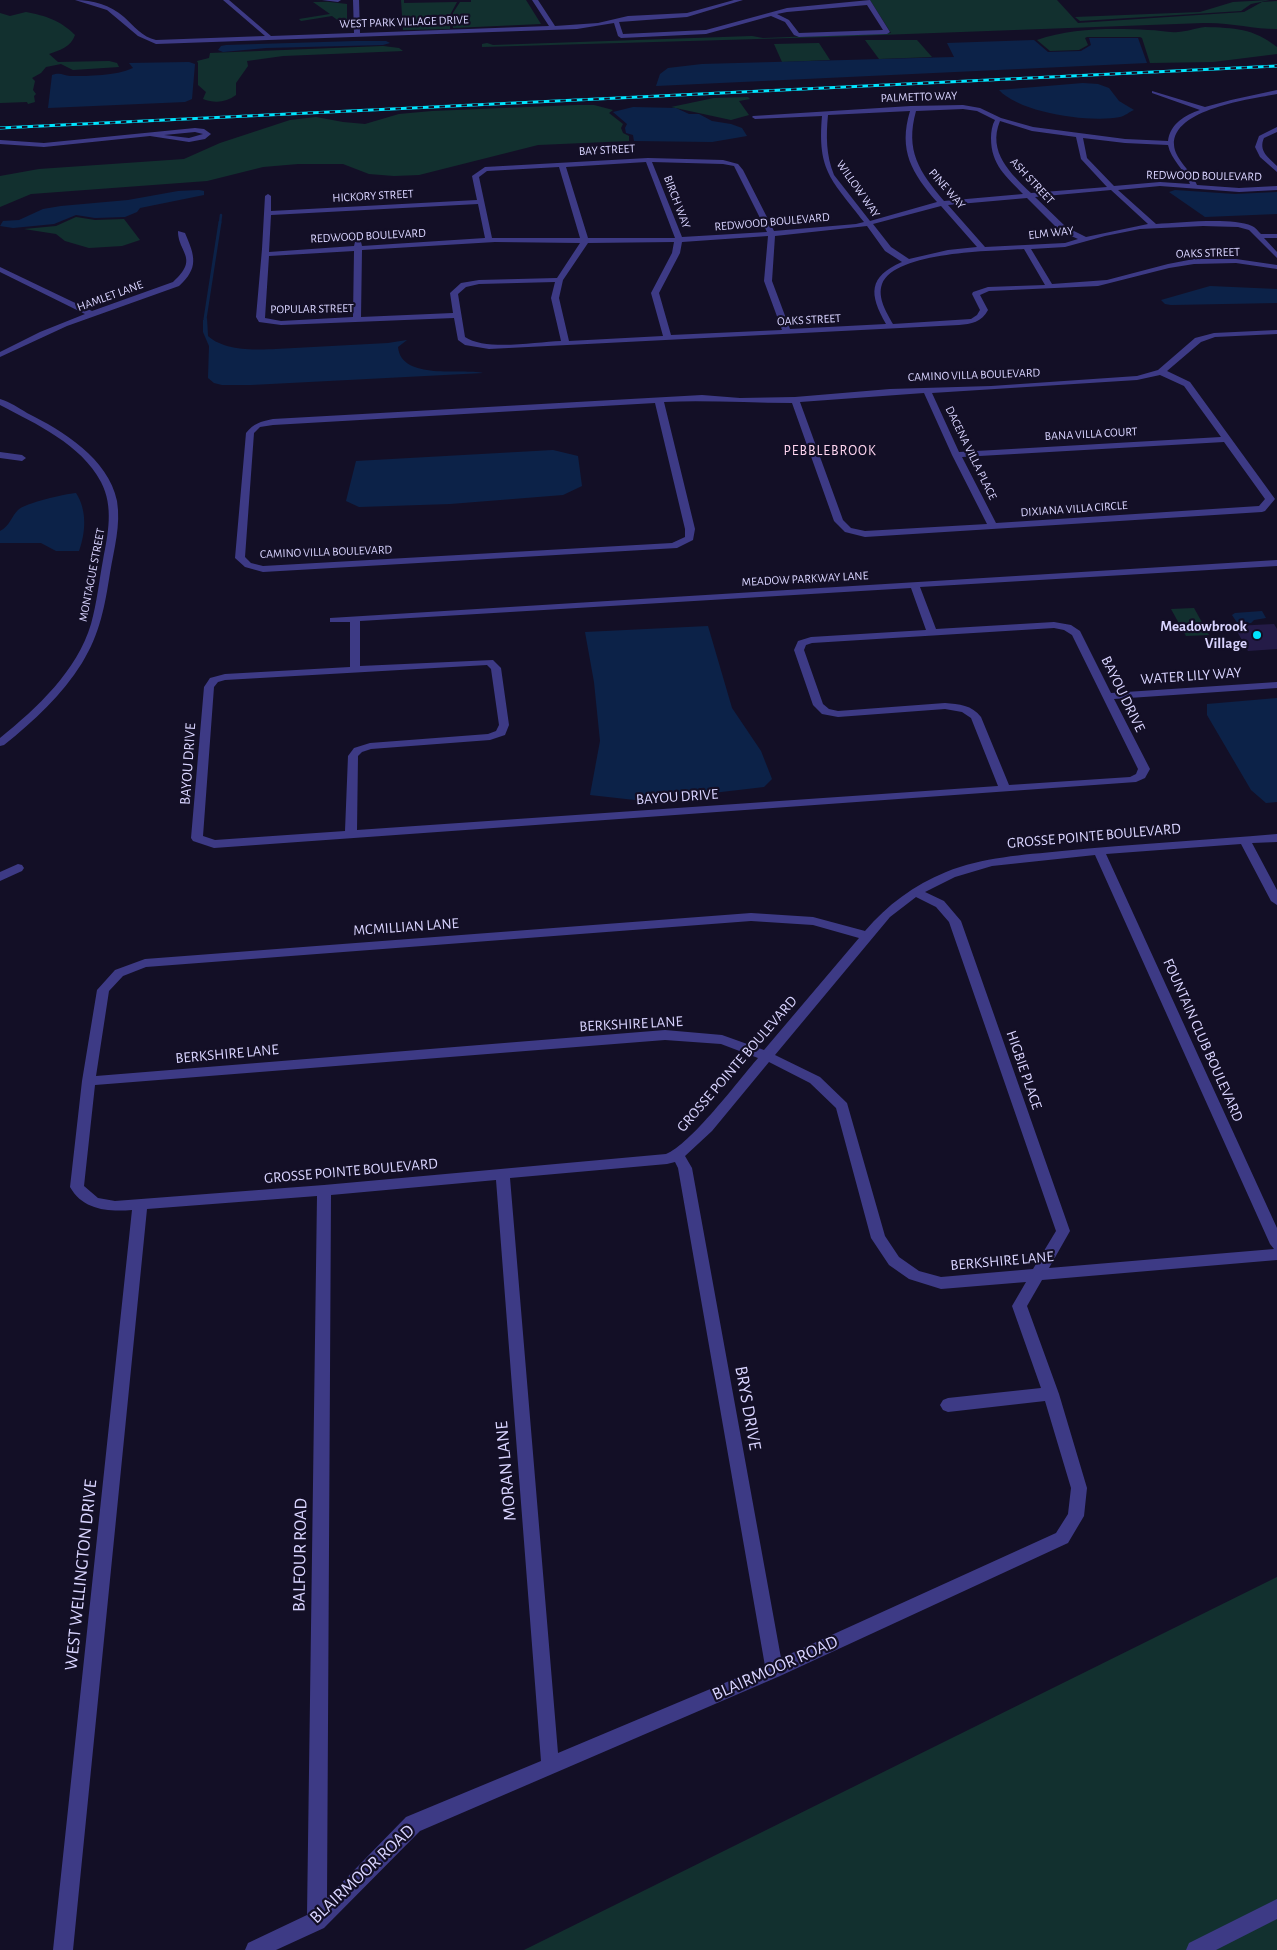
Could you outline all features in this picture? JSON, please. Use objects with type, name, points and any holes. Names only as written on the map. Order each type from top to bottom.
[{"type":"street","name":"WEST PARK VILLAGE DRIVE","points":[[78,0],[106,8],[118,14],[146,40],[270,38],[598,25],[628,18],[687,15],[740,0]]},
{"type":"street","points":[[226,0],[270,38]]},
{"type":"street","points":[[325,0],[338,0]]},
{"type":"street","points":[[356,0],[357,35]]},
{"type":"street","points":[[535,0],[553,28]]},
{"type":"street","points":[[616,20],[621,36],[706,32],[771,14],[793,9],[867,1],[887,32],[799,35],[796,34],[788,21],[771,14]]},
{"type":"street","points":[[1154,92],[1204,109]]},
{"type":"street","points":[[1194,183],[1186,168],[1174,155],[1170,143],[1172,133],[1178,125],[1204,109],[1221,103],[1277,92]]},
{"type":"street","name":"PALMETTO WAY","points":[[755,117],[911,108],[969,107],[1032,129],[1079,136],[1170,143]]},
{"type":"street","name":"PINE WAY","points":[[911,108],[913,111],[908,130],[909,153],[920,176],[983,249]]},
{"type":"street","name":"WILLOW WAY","points":[[825,114],[822,141],[826,165],[844,193],[888,249],[908,262]]},
{"type":"street","name":"ASH STREET","points":[[999,119],[996,123],[994,136],[995,154],[1004,171],[1063,229],[1084,239]]},
{"type":"street","points":[[1277,129],[1261,137],[1258,146],[1261,154],[1277,170]]},
{"type":"street","points":[[0,142],[44,145],[195,130],[202,130],[208,134],[196,139],[152,135]]},
{"type":"street","points":[[1079,136],[1084,159],[1110,186],[1154,226]]},
{"type":"street","name":"BAY STREET","points":[[488,239],[476,176],[481,170],[497,167],[648,160],[715,162],[736,166],[741,171],[770,232]]},
{"type":"street","name":"BIRCH WAY","points":[[648,160],[679,238],[676,253],[656,293],[668,338]]},
{"type":"street","points":[[562,164],[584,239],[559,280],[555,298],[565,342]]},
{"type":"street","name":"REDWOOD BOULEVARD","points":[[266,251],[488,239],[679,238],[770,232],[866,221],[942,201],[1110,186],[1277,182]]},
{"type":"street","name":"REDWOOD BOULEVARD","points":[[1194,183],[1233,190],[1277,188]]},
{"type":"street","name":"POPULAR STREET","points":[[268,196],[266,251],[260,317],[262,320],[280,323],[458,315]]},
{"type":"street","name":"HICKORY STREET","points":[[267,213],[480,202]]},
{"type":"street","name":"ELM WAY","points":[[891,327],[878,300],[877,288],[886,274],[908,262],[958,250],[1066,245],[1116,231],[1154,226],[1238,225],[1251,228],[1260,236],[1277,236]]},
{"type":"street","points":[[770,232],[768,281],[788,333]]},
{"type":"street","name":"HAMLET LANE","points":[[0,355],[24,342],[92,314],[176,284],[186,276],[190,268],[190,252],[181,233]]},
{"type":"street","points":[[1260,236],[1277,256]]},
{"type":"street","points":[[357,320],[358,246]]},
{"type":"street","points":[[1026,247],[1050,287]]},
{"type":"street","name":"OAKS STREET","points":[[559,280],[488,281],[464,285],[454,293],[461,338],[473,345],[489,346],[788,333],[968,322],[978,319],[984,312],[976,296],[981,290],[1050,287],[1115,281],[1168,266],[1190,263],[1231,262],[1277,267]]},
{"type":"street","points":[[0,269],[92,314]]},
{"type":"street","points":[[0,281],[13,277]]},
{"type":"street","name":"CAMINO VILLA BOULEVARD","points":[[659,400],[690,529],[690,538],[674,546],[263,569],[248,565],[240,558],[250,433],[257,425],[283,421],[659,400],[702,398],[740,401],[795,400],[927,390],[1123,380],[1150,376],[1161,372],[1198,340],[1214,335],[1277,332]]},
{"type":"street","name":"DIXIANA VILLA CIRCLE","points":[[795,400],[839,521],[848,530],[865,534],[1262,509],[1270,499],[1228,439],[1187,384],[1161,372]]},
{"type":"street","name":"DACENA VILLA PLACE","points":[[927,390],[956,455],[993,526]]},
{"type":"street","name":"MONTAGUE STREET","points":[[0,402],[74,445],[93,464],[106,482],[115,518],[94,629],[75,668],[51,698],[20,728],[0,743]]},
{"type":"street","name":"BANA VILLA COURT","points":[[956,455],[1228,439]]},
{"type":"street","points":[[0,454],[22,458]]},
{"type":"street","name":"MEADOW PARKWAY LANE","points":[[334,620],[1277,563]]},
{"type":"street","points":[[914,584],[932,632]]},
{"type":"street","points":[[355,618],[355,670]]},
{"type":"street","name":"BAYOU DRIVE","points":[[351,834],[353,756],[358,750],[370,746],[490,737],[500,732],[504,725],[496,668],[489,662],[225,677],[214,680],[209,687],[197,838],[214,844],[351,834],[1005,789],[1132,780],[1141,776],[1144,769],[1108,696],[1076,634],[1067,627],[1054,625],[811,640],[802,643],[799,650],[818,705],[826,712],[838,714],[945,706],[966,709],[976,717],[1005,789]]},
{"type":"street","name":"WATER LILY WAY","points":[[1108,696],[1277,685]]},
{"type":"street","name":"GROSSE POINTE BOULEVARD","points":[[82,1138],[77,1187],[84,1197],[105,1205],[140,1205],[324,1190],[667,1159],[678,1155],[707,1127],[886,914],[915,892],[951,874],[991,862],[1099,851],[1277,838]]},
{"type":"street","points":[[1244,840],[1277,902]]},
{"type":"street","name":"FOUNTAIN CLUB BOULEVARD","points":[[1099,851],[1277,1244]]},
{"type":"street","points":[[0,877],[18,868]]},
{"type":"street","name":"HIGBIE PLACE","points":[[915,892],[940,904],[955,921],[1063,1231],[1038,1274]]},
{"type":"street","name":"MCMILLIAN LANE","points":[[82,1138],[103,990],[119,973],[145,963],[751,917],[813,921],[867,936]]},
{"type":"street","name":"BERKSHIRE LANE","points":[[89,1081],[665,1035],[722,1040],[767,1056],[814,1080],[842,1106],[878,1238],[894,1261],[914,1275],[940,1283],[1277,1254]]},
{"type":"street","name":"BRYS DRIVE","points":[[678,1155],[685,1168],[774,1670]]},
{"type":"street","name":"MORAN LANE","points":[[503,1175],[550,1765]]},
{"type":"street","name":"BALFOUR ROAD","points":[[317,1921],[324,1190]]},
{"type":"street","name":"WEST WELLINGTON DRIVE","points":[[63,1950],[140,1205]]},
{"type":"street","name":"BLAIRMOOR ROAD","points":[[255,1950],[317,1921],[413,1824],[774,1670],[1062,1538],[1076,1516],[1079,1488],[1051,1394],[1019,1306],[1038,1274]]},
{"type":"street","points":[[948,1405],[1051,1394]]},
{"type":"street","points":[[1196,1950],[1277,1909]]},
{"type":"green space","points":[[312,0],[347,4],[347,27],[332,16],[301,21],[299,19],[330,14],[313,2],[328,2]]},
{"type":"green space","points":[[401,0],[404,0],[404,3],[457,2],[450,15],[450,29],[403,30]]},
{"type":"green space","points":[[471,0],[526,0],[541,24],[453,28],[453,13],[460,2],[471,2]]},
{"type":"green space","points":[[870,0],[1057,0],[1078,23],[1244,12],[1262,2],[1277,1],[1277,29],[1203,23],[482,47],[482,44],[487,43],[493,45],[891,33]]},
{"type":"green space","points":[[1270,0],[1251,4],[1241,11],[1080,21],[1075,17],[1200,12],[1233,2]]},
{"type":"green space","points":[[26,12],[52,19],[75,35],[68,45],[49,54],[58,62],[109,61],[117,63],[119,67],[73,70],[61,64],[46,67],[41,73],[32,78],[35,81],[33,90],[36,94],[34,96],[35,102],[28,104],[27,102],[0,103],[0,13],[10,16]]},
{"type":"green space","points":[[1205,27],[1243,30],[1260,36],[1277,47],[1277,54],[1213,62],[1150,63],[1142,38],[1140,37],[1087,37],[1085,38],[1088,45],[1079,50],[1050,51],[1037,40],[1078,31],[1134,29],[1174,32]]},
{"type":"green space","points":[[865,40],[917,40],[932,57],[879,59]]},
{"type":"green space","points":[[819,43],[830,60],[782,62],[774,44]]},
{"type":"green space","points":[[383,46],[399,48],[403,51],[283,56],[247,61],[248,66],[236,83],[236,95],[221,102],[203,99],[206,92],[198,85],[197,61],[209,58],[210,53]]},
{"type":"green space","points":[[748,97],[750,99],[739,101],[749,115],[731,120],[671,107],[714,98]]},
{"type":"green space","points":[[594,105],[613,110],[609,113],[623,124],[621,128],[623,133],[629,136],[629,141],[538,145],[419,175],[369,174],[343,164],[298,164],[263,167],[207,181],[31,194],[0,207],[0,176],[39,169],[184,159],[220,143],[290,120],[316,117],[365,124],[399,114],[432,111]]},
{"type":"green space","points":[[76,217],[95,220],[124,219],[140,240],[122,246],[89,248],[65,241],[56,234],[24,229],[56,226]]},
{"type":"green space","points":[[1194,608],[1209,635],[1186,636],[1171,609]]},
{"type":"green space","points":[[1277,1577],[1277,1950],[524,1950]]},
{"type":"water","points":[[1089,38],[1138,38],[1147,63],[656,86],[660,74],[668,68],[702,64],[954,57],[947,43],[1034,40],[1048,52],[1081,51],[1091,45]]},
{"type":"water","points":[[386,41],[390,43],[383,45],[266,48],[223,52],[218,50],[221,46],[226,45]]},
{"type":"water","points":[[189,62],[195,64],[192,99],[185,102],[48,108],[52,75],[55,74],[70,76],[102,75],[118,73],[133,68],[129,63]]},
{"type":"water","points":[[1083,83],[1098,84],[1109,88],[1119,101],[1134,110],[1124,116],[1107,119],[1074,117],[1023,105],[999,90]]},
{"type":"water","points":[[633,107],[676,108],[689,114],[699,114],[712,121],[742,128],[747,136],[712,142],[634,141],[633,135],[626,133],[625,128],[627,124],[613,112]]},
{"type":"water","points":[[1175,190],[1235,194],[1277,192],[1277,214],[1205,217],[1169,192]]},
{"type":"water","points":[[178,191],[204,191],[204,195],[140,208],[137,212],[125,217],[95,218],[76,215],[54,224],[13,228],[0,226],[3,221],[19,220],[43,209],[128,200]]},
{"type":"water","points":[[1210,286],[1277,289],[1277,303],[1171,305],[1165,304],[1161,300]]},
{"type":"water","points":[[207,318],[208,336],[231,347],[268,349],[388,343],[407,340],[398,347],[402,358],[410,365],[434,371],[483,373],[222,385],[214,383],[208,378],[209,346],[203,332],[203,320]]},
{"type":"water","points":[[553,450],[578,456],[582,486],[563,495],[450,504],[359,507],[346,501],[356,461]]},
{"type":"water","points":[[76,493],[84,514],[84,529],[79,551],[56,551],[41,543],[0,543],[0,531],[6,527],[22,507],[46,499]]},
{"type":"water","points":[[1262,611],[1266,618],[1254,620],[1251,623],[1238,624],[1232,615],[1235,613]]},
{"type":"water","points":[[708,626],[732,708],[761,751],[772,779],[764,787],[644,801],[590,795],[600,741],[594,682],[585,632]]},
{"type":"water","points":[[1277,698],[1277,802],[1266,803],[1251,790],[1207,715],[1207,704]]},
{"type":"building","name":"Meadowbrook Village","points":[[1274,624],[1277,629],[1277,649],[1248,651],[1234,626]]},
{"type":"waterway","points":[[220,223],[221,215]]},
{"type":"waterway","points":[[205,319],[220,222]]},
{"type":"railway","points":[[0,128],[1277,66]]},
{"type":"place","name":"Meadowbrook Village","points":[[1257,635]]},
{"type":"district","name":"PEBBLEBROOK","points":[[830,451]]}]
